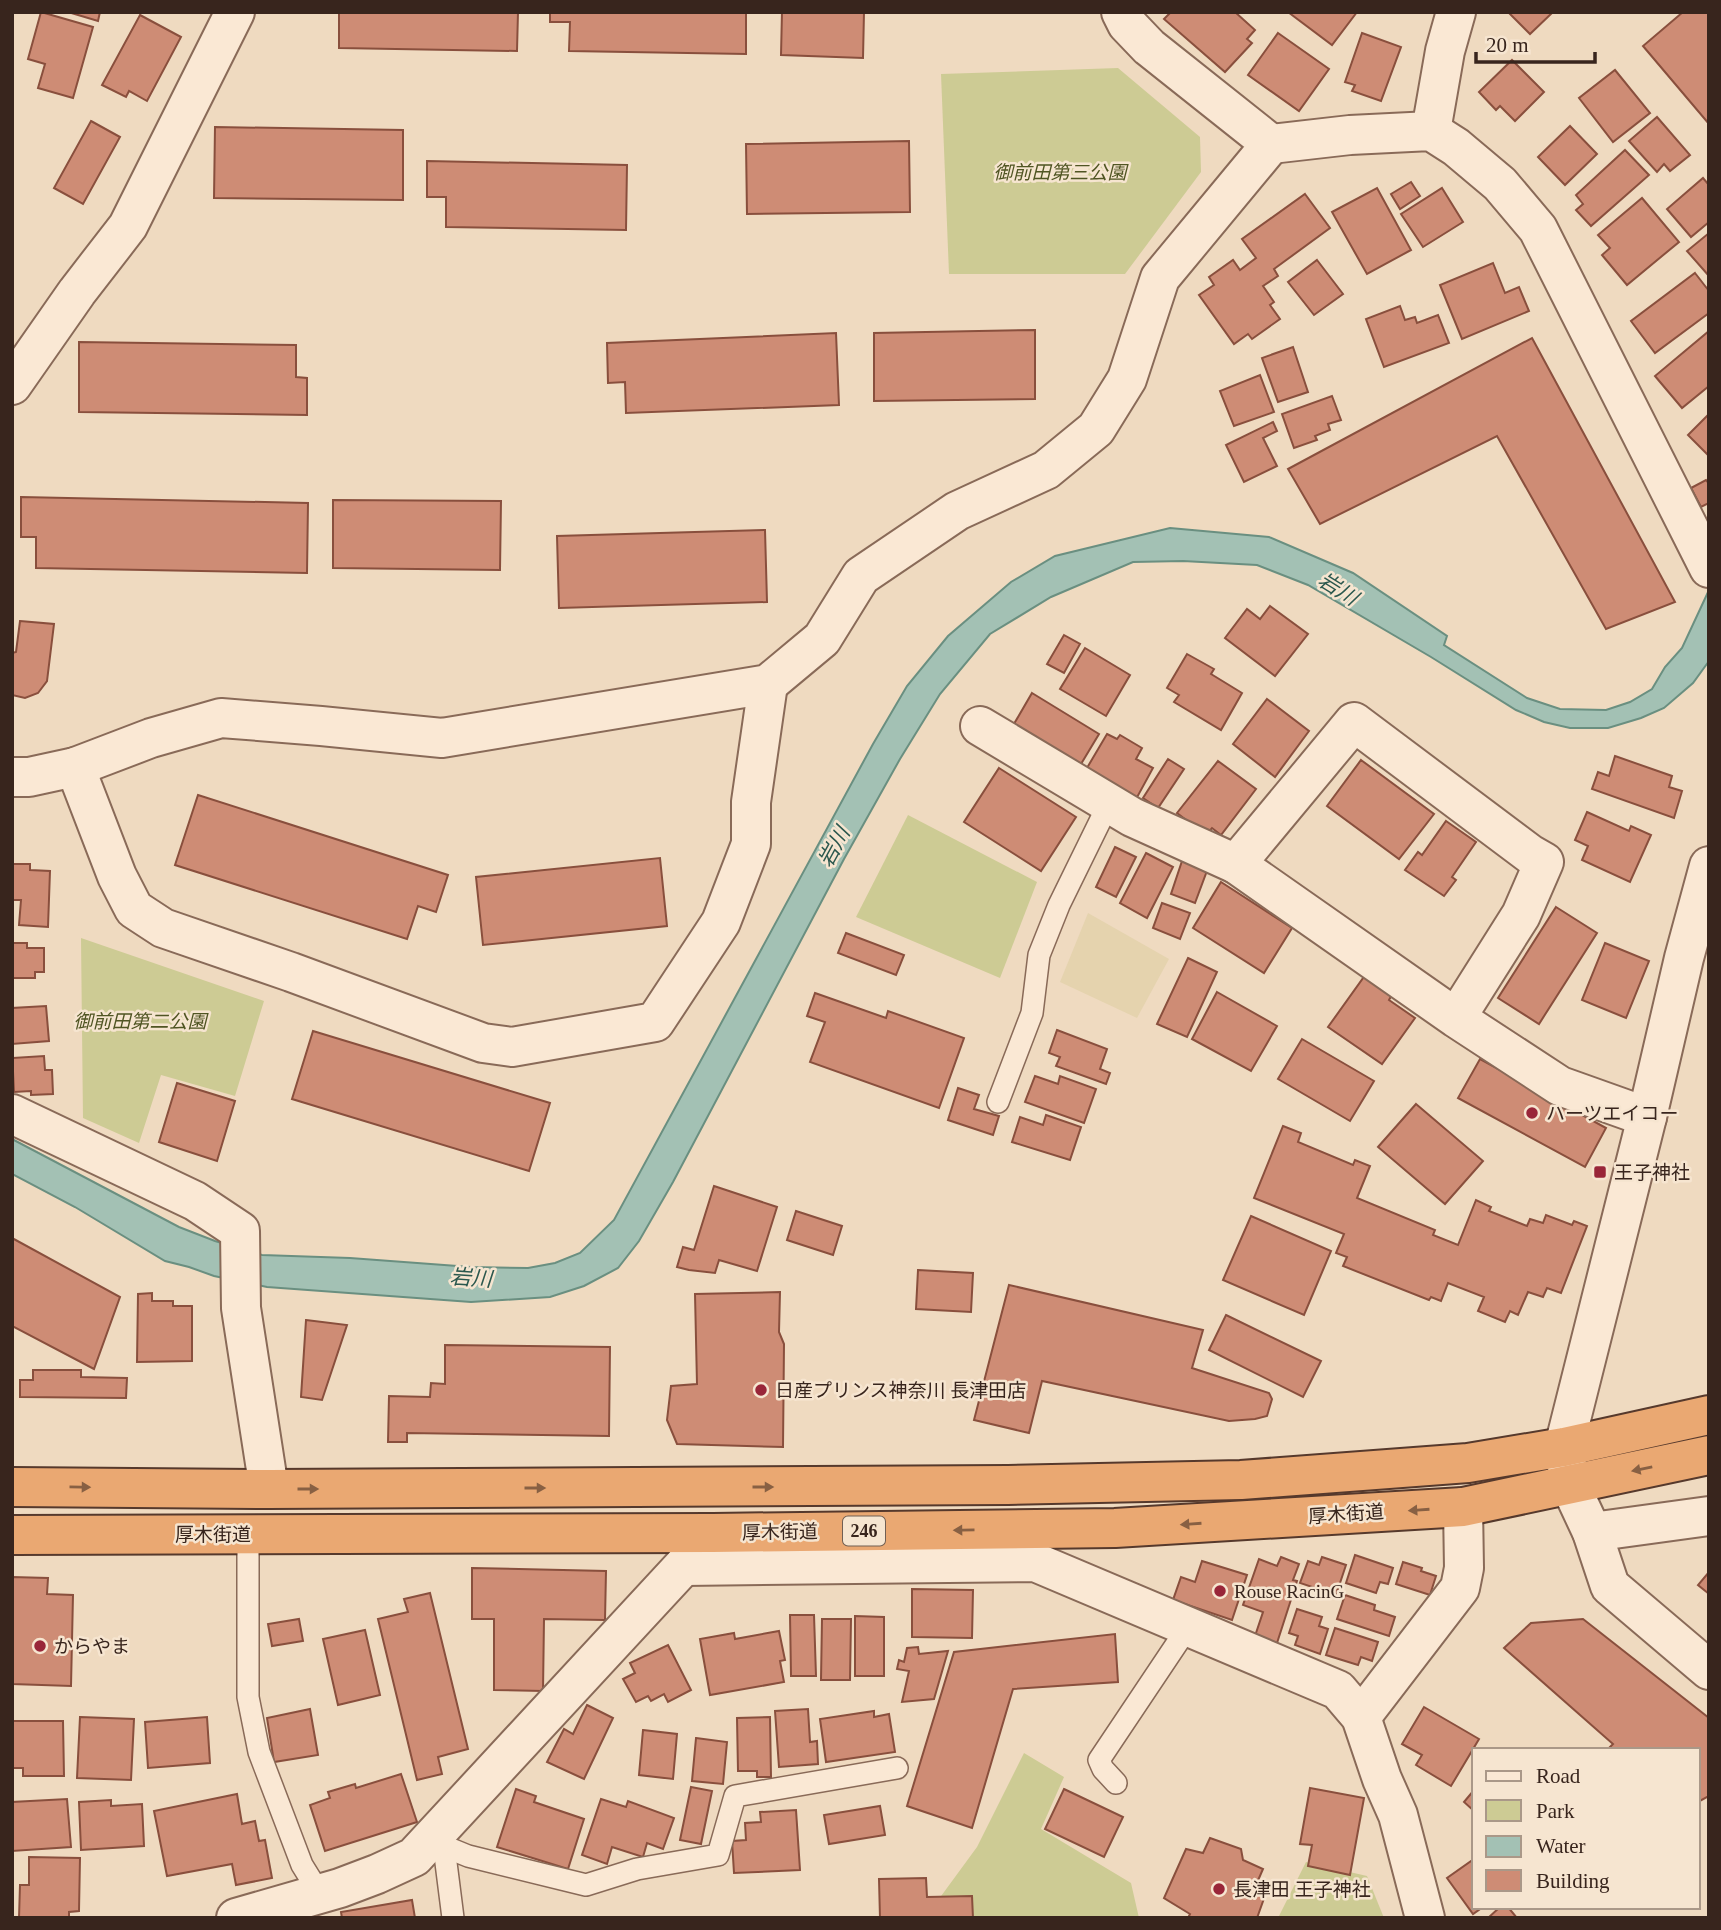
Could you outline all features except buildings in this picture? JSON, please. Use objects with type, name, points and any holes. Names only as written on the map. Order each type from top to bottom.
[{"type":"highway","points":[[12,1487],[269,1489],[1008,1485],[1241,1479],[1468,1463],[1564,1447],[1709,1415]]},
{"type":"highway","name":"厚木街道","points":[[12,1535],[713,1533],[1115,1528],[1463,1507],[1709,1455]]},
{"type":"street","points":[[12,385],[77,292],[128,226],[235,12]]},
{"type":"street","points":[[1121,12],[1127,24],[1149,47],[1271,144]]},
{"type":"street","points":[[1431,131],[1445,51],[1456,12]]},
{"type":"street","points":[[12,777],[29,777],[75,767],[151,738],[221,718],[442,738],[768,684],[822,639],[861,576],[957,511],[1046,470],[1096,429],[1127,379],[1160,278],[1271,144],[1350,135],[1431,131],[1456,147],[1500,184],[1538,229],[1709,568]]},
{"type":"street","points":[[75,767],[117,876],[134,909],[163,928],[483,1043],[512,1047],[655,1022],[721,922],[751,844],[751,802],[768,684]]},
{"type":"street","points":[[1236,864],[1354,722],[1544,862],[1521,915],[1456,1018]]},
{"type":"street","points":[[980,726],[1132,817],[1236,864],[1456,1018],[1560,1086],[1647,1117]]},
{"type":"street","points":[[1709,866],[1564,1447],[1570,1485],[1592,1532],[1610,1586],[1709,1670]]},
{"type":"street","points":[[12,1114],[195,1201],[240,1231],[240,1301],[269,1489]]},
{"type":"street","points":[[1361,1717],[1460,1588],[1464,1569],[1463,1507]]},
{"type":"street","points":[[1592,1532],[1709,1516]]},
{"type":"street","points":[[236,1918],[320,1894],[377,1874],[437,1843],[713,1533]]},
{"type":"street","points":[[684,1566],[1035,1562],[1338,1690],[1361,1717],[1382,1779],[1398,1815],[1425,1918]]},
{"type":"lane","points":[[998,1102],[1032,1013],[1039,955],[1059,905],[1109,803]]},
{"type":"lane","points":[[248,1534],[247,1697],[259,1752],[302,1865],[320,1894]]},
{"type":"lane","points":[[1116,1783],[1103,1769],[1099,1760],[1188,1627]]},
{"type":"lane","points":[[437,1843],[468,1856],[586,1885],[637,1869],[718,1855],[735,1796],[897,1768]]},
{"type":"lane","points":[[437,1843],[453,1918]]},
{"type":"shaded area","points":[[1088,913],[1169,959],[1137,1018],[1060,982]]},
{"type":"green space","name":"御前田第三公園","points":[[1118,68],[1200,137],[1201,172],[1125,274],[949,274],[941,74]]},
{"type":"green space","points":[[908,815],[1037,882],[1000,978],[856,917]]},
{"type":"green space","name":"御前田第二公園","points":[[81,938],[264,1001],[235,1096],[161,1075],[139,1143],[83,1118]]},
{"type":"green space","points":[[1024,1753],[1064,1777],[1041,1829],[1131,1883],[1139,1918],[925,1918],[977,1847]]},
{"type":"green space","points":[[1306,1862],[1367,1876],[1384,1918],[1278,1918]]},
{"type":"water","name":"岩川","points":[[1170,528],[1269,537],[1353,573],[1447,636],[1444,645],[1527,698],[1560,709],[1606,710],[1630,702],[1652,689],[1665,667],[1682,648],[1709,590],[1709,661],[1693,683],[1664,708],[1608,728],[1570,728],[1544,722],[1516,710],[1308,585],[1257,565],[1183,561],[1133,562],[1051,597],[990,634],[940,694],[844,859],[639,1241],[618,1268],[584,1286],[550,1297],[471,1302],[267,1287],[214,1276],[165,1261],[75,1207],[12,1174],[12,1139],[179,1227],[262,1255],[528,1268],[555,1263],[580,1253],[614,1220],[907,686],[948,636],[1011,582],[1055,556]]},
{"type":"place","name":"ハーツエイコー","points":[[1532,1113]]},
{"type":"place","name":"王子神社","points":[[1600,1172]]},
{"type":"place","name":"日産プリンス神奈川 長津田店","points":[[761,1390]]},
{"type":"place","name":"Rouse RacinG","points":[[1220,1591]]},
{"type":"place","name":"からやま","points":[[40,1646]]},
{"type":"place","name":"長津田 王子神社","points":[[1219,1889]]}]
